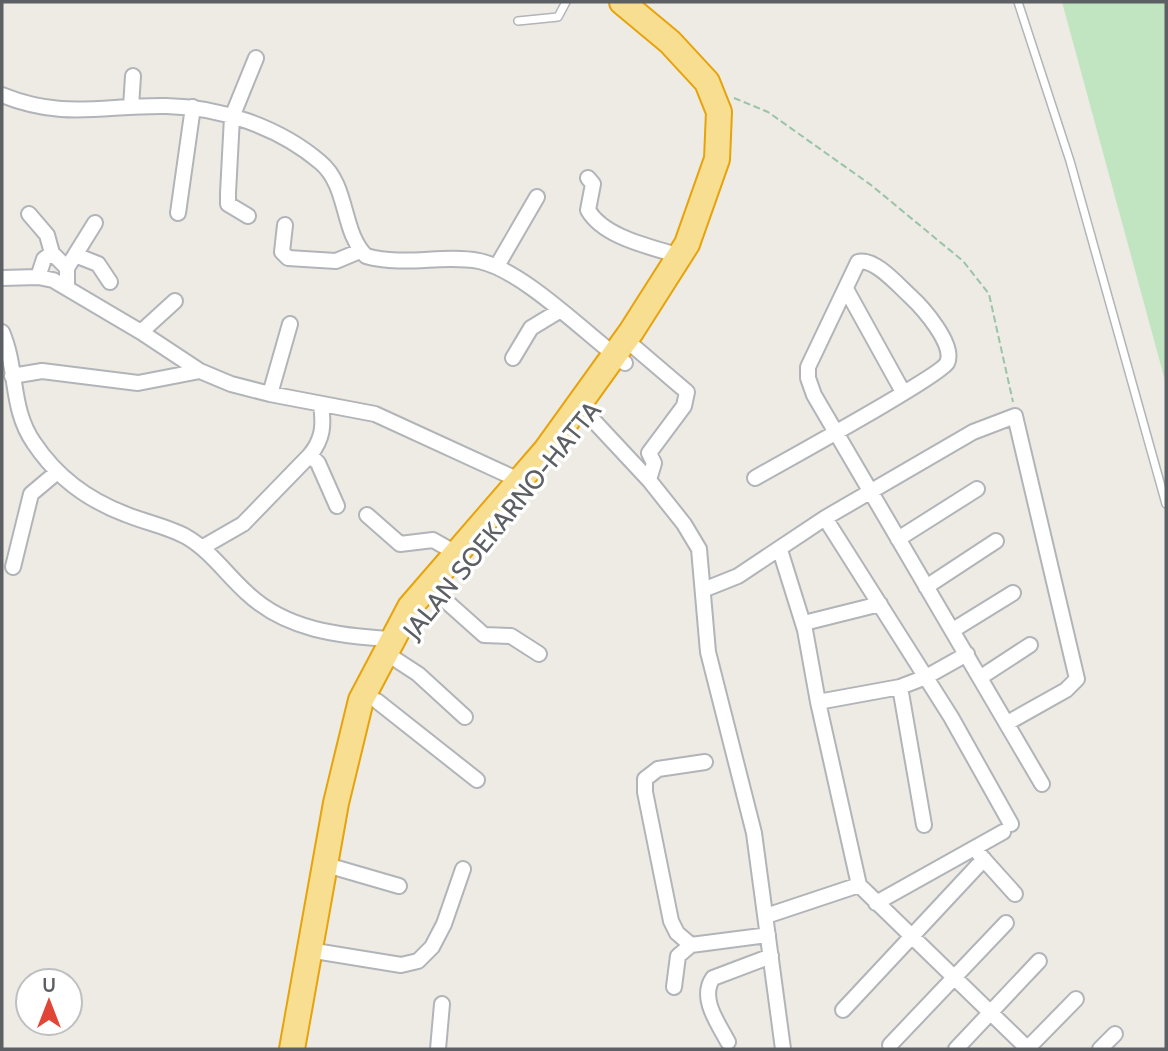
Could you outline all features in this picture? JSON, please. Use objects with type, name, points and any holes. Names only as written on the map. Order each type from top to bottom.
[{"type":"highway","points":[[622,2],[693,64],[715,97],[720,127],[717,159],[680,256],[625,351]]},
{"type":"highway","points":[[625,351],[674,295],[716,205],[735,140],[733,97],[718,69],[702,50],[646,2]]},
{"type":"highway","name":"JALAN SOEKARNO-HATTA","points":[[304,1049],[306,998],[321,952],[360,749],[393,649],[438,594],[533,488],[625,351]]},
{"type":"highway","points":[[292,1049],[306,998],[348,742],[361,700],[393,649],[410,607],[584,410]]},
{"type":"street","points":[[248,216],[228,205],[232,117],[256,58]]},
{"type":"street","points":[[131,107],[133,76]]},
{"type":"street","points":[[2,95],[48,110],[193,107],[271,130],[322,163],[341,193],[360,251],[366,257],[391,263],[464,260],[497,266],[559,311],[687,392],[684,406],[649,453],[654,463],[649,480]]},
{"type":"street","points":[[178,213],[193,107]]},
{"type":"street","points":[[588,178],[593,184],[588,210],[599,223],[632,239],[680,256]]},
{"type":"street","points":[[497,266],[537,197]]},
{"type":"street","points":[[29,214],[47,235],[52,253],[67,268]]},
{"type":"street","points":[[67,287],[67,268],[95,223]]},
{"type":"street","points":[[285,225],[281,244],[288,258],[337,261],[360,251]]},
{"type":"street","points":[[38,276],[44,259],[52,253]]},
{"type":"street","points":[[75,255],[89,258],[98,264],[110,282]]},
{"type":"street","points":[[755,478],[836,431],[903,392],[940,372],[947,363],[947,346],[922,307],[871,263],[858,262],[808,367],[808,378],[814,395],[836,431],[926,587],[1009,722],[1042,784]]},
{"type":"street","points":[[2,278],[38,276],[67,287],[200,371],[231,384],[321,405],[376,414],[521,481]]},
{"type":"street","points":[[846,289],[903,392]]},
{"type":"street","points":[[141,332],[175,301]]},
{"type":"street","points":[[513,358],[531,328],[559,311]]},
{"type":"street","points":[[270,394],[290,324]]},
{"type":"street","points":[[2,332],[17,411],[23,427],[56,473],[96,501],[181,534],[203,547],[250,596],[282,617],[318,631],[393,649],[464,717]]},
{"type":"street","points":[[12,376],[41,371],[138,383],[200,371]]},
{"type":"street","points":[[203,547],[243,524],[310,455],[319,444],[323,430],[321,405]]},
{"type":"street","points":[[584,410],[649,480],[696,542],[702,560],[708,652],[754,832],[783,1049]]},
{"type":"street","points":[[2,413],[17,411]]},
{"type":"street","points":[[703,590],[738,576],[869,490],[973,432],[1015,416],[1076,679],[1066,690],[1009,722]]},
{"type":"street","points":[[310,455],[324,473],[337,506]]},
{"type":"street","points":[[13,567],[31,494],[56,473]]},
{"type":"street","points":[[898,539],[977,489]]},
{"type":"street","points":[[367,515],[400,544],[433,540],[456,554]]},
{"type":"street","points":[[825,517],[926,677],[1007,828],[979,854],[844,1010]]},
{"type":"street","points":[[926,587],[996,541]]},
{"type":"street","points":[[780,550],[804,623],[818,702],[859,885],[1027,1049],[1076,999]]},
{"type":"street","points":[[953,629],[1013,593]]},
{"type":"street","points":[[438,594],[484,635],[511,636],[539,654]]},
{"type":"street","points":[[804,623],[880,604]]},
{"type":"street","points":[[981,677],[1030,645]]},
{"type":"street","points":[[818,702],[900,687],[926,677],[967,654]]},
{"type":"street","points":[[900,687],[924,825]]},
{"type":"street","points":[[377,701],[477,780]]},
{"type":"street","points":[[691,946],[677,933],[671,921],[645,792],[645,779],[658,769],[705,762]]},
{"type":"street","points":[[979,854],[1015,894]]},
{"type":"street","points":[[876,903],[979,854]]},
{"type":"street","points":[[337,868],[399,886]]},
{"type":"street","points":[[321,952],[401,965],[418,961],[432,947],[444,924],[463,869]]},
{"type":"street","points":[[766,916],[859,885]]},
{"type":"street","points":[[890,1045],[1006,923]]},
{"type":"street","points":[[674,987],[678,956],[691,946],[768,935]]},
{"type":"street","points":[[727,1042],[706,994],[708,986],[713,978],[771,956]]},
{"type":"street","points":[[956,1049],[1039,961]]},
{"type":"street","points":[[438,1049],[442,1004]]},
{"type":"street","points":[[1100,1049],[1115,1034]]},
{"type":"lane","points":[[518,21],[558,17],[566,2]]},
{"type":"lane","points":[[1018,2],[1070,161],[1166,504]]},
{"type":"path","points":[[733,97],[768,112],[871,185],[963,261],[980,279],[989,294],[1015,416]]},
{"type":"green space","points":[[1062,2],[1166,2],[1166,384]]}]
